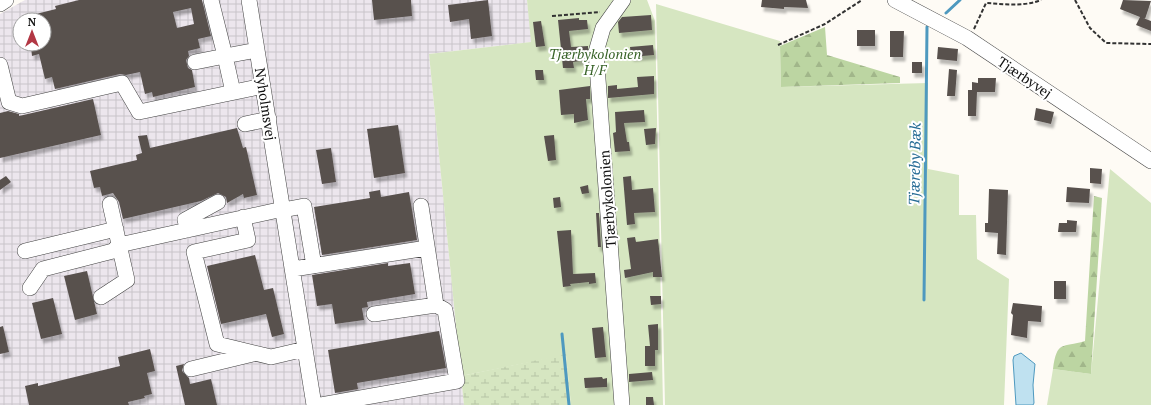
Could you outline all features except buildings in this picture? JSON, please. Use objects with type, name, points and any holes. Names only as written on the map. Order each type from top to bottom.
[{"type":"street","points":[[0,4],[6,0]]},
{"type":"street","points":[[211,0],[233,92]]},
{"type":"street","name":"Nyholmsvej","points":[[249,0],[314,405]]},
{"type":"street","name":"Tjærbyvej","points":[[894,0],[969,40],[1151,161]]},
{"type":"street","name":"Tjærbykolonien","points":[[619,5],[603,28],[596,52],[622,405]]},
{"type":"street","points":[[195,62],[258,50]]},
{"type":"street","points":[[0,65],[9,102],[22,106],[122,83],[139,112],[263,86]]},
{"type":"street","points":[[245,124],[269,120]]},
{"type":"street","points":[[188,230],[186,220],[218,202]]},
{"type":"street","points":[[101,298],[127,280],[110,204]]},
{"type":"street","points":[[30,288],[43,269],[113,251],[119,245],[244,217],[304,206],[313,235],[314,266]]},
{"type":"street","points":[[421,206],[436,305]]},
{"type":"street","points":[[244,217],[248,240],[194,252],[217,344],[271,357],[305,349]]},
{"type":"street","points":[[25,251],[116,229]]},
{"type":"street","points":[[288,239],[313,235]]},
{"type":"street","points":[[293,269],[427,248]]},
{"type":"street","points":[[321,405],[457,381],[445,310],[436,305],[374,314]]},
{"type":"street","points":[[191,368],[256,354]]},
{"type":"path","points":[[778,45],[825,24],[862,0]]},
{"type":"path","points":[[969,40],[986,1],[1029,4],[1041,0]]},
{"type":"path","points":[[1075,0],[1090,28],[1106,43],[1151,44]]},
{"type":"path","points":[[552,16],[619,5]]},
{"type":"shaded area","points":[[25,0],[527,0],[532,42],[429,54],[464,405],[0,405],[0,14]]},
{"type":"green space","name":"Tjærbykolonien H/F","points":[[527,0],[647,0],[655,21],[663,405],[571,405],[566,355],[461,376],[429,54],[531,42]]},
{"type":"green space","points":[[656,4],[780,41],[781,87],[928,83],[928,169],[959,175],[959,215],[976,215],[977,259],[1009,279],[1004,405],[665,405]]},
{"type":"green space","points":[[825,27],[827,55],[900,77],[900,83],[781,87],[780,46]]},
{"type":"green space","points":[[1110,169],[1151,203],[1151,405],[1047,405],[1053,369],[1091,374]]},
{"type":"green space","points":[[1094,196],[1102,198],[1091,374],[1053,369],[1056,353],[1059,349],[1066,345],[1085,341]]},
{"type":"green space","points":[[566,354],[571,405],[464,405],[461,376]]},
{"type":"water","points":[[1021,353],[1035,364],[1033,405],[1016,405],[1013,360],[1014,356]]},
{"type":"waterway","name":"Tjæreby Bæk","points":[[946,13],[960,0]]},
{"type":"waterway","name":"Tjæreby Bæk","points":[[924,300],[927,27]]},
{"type":"waterway","points":[[562,334],[569,405]]}]
